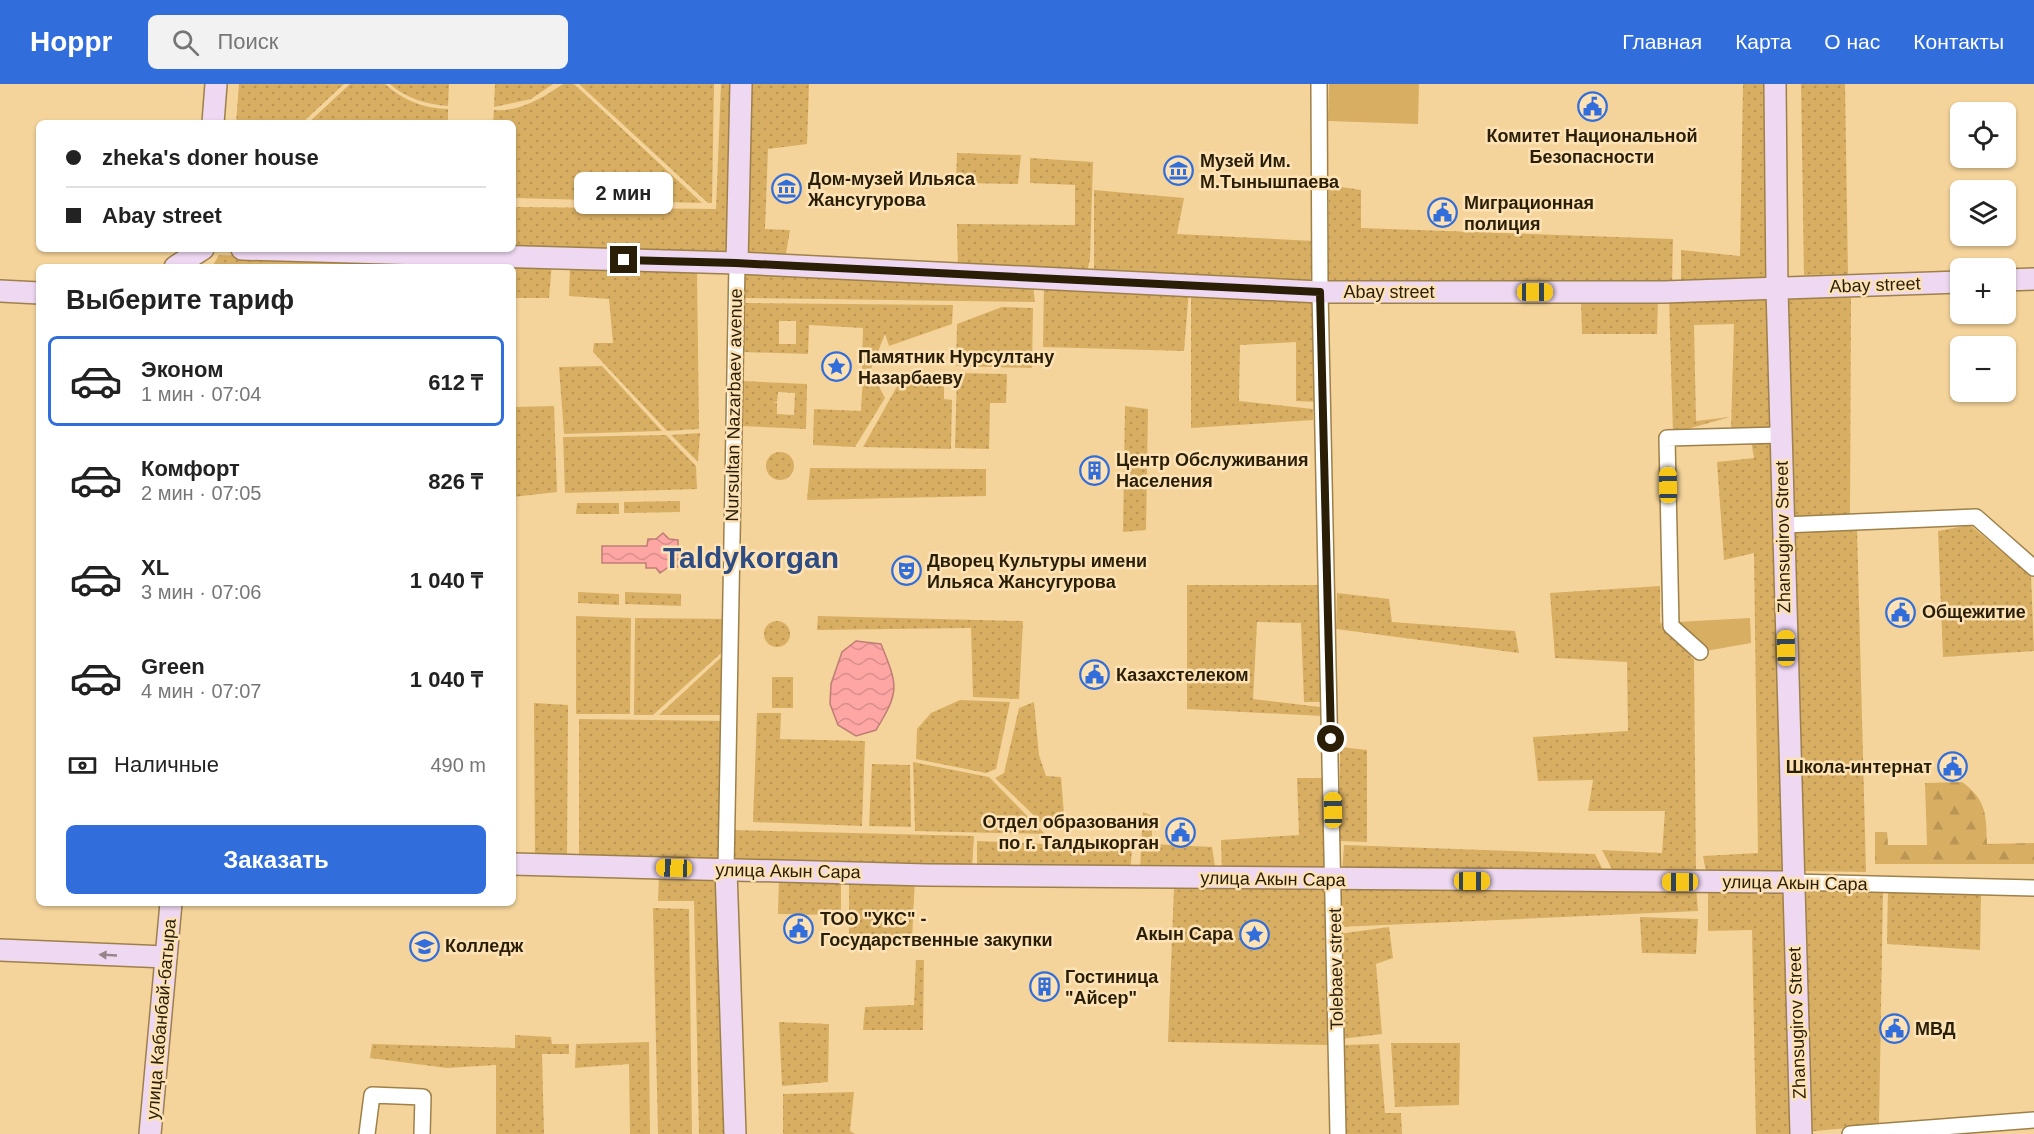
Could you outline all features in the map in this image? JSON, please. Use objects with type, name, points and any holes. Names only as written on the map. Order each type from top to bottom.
[{"type":"main road","points":[[213,120],[216,84]]},
{"type":"main road","name":"Nursultan Nazarbaev avenue","points":[[736,263],[741,84]]},
{"type":"main road","name":"Zhansugirov Street","points":[[1775,84],[1777,288],[1792,882],[1801,1134]]},
{"type":"main road","points":[[180,264],[198,252]]},
{"type":"main road","name":"Abay street","points":[[348,252],[736,263],[1320,292],[1664,292],[1950,282]]},
{"type":"main road","points":[[2016,280],[2034,279]]},
{"type":"main road","points":[[0,291],[36,293]]},
{"type":"main road","name":"улица Акын Сара","points":[[516,864],[726,870],[1334,880],[1792,882]]},
{"type":"main road","points":[[726,870],[735,1134]]},
{"type":"main road","name":"улица Кабанбай-батыра","points":[[150,1134],[171,906]]},
{"type":"main road","points":[[0,950],[166,957]]},
{"type":"street","name":"Tolebaev street","points":[[1320,84],[1320,292],[1338,1134]]},
{"type":"street","name":"Nursultan Nazarbaev avenue","points":[[726,870],[736,263]]},
{"type":"street","points":[[1700,652],[1671,626],[1667,438],[1781,435]]},
{"type":"street","points":[[1783,525],[1976,517],[2034,568]]},
{"type":"street","name":"улица Акын Сара","points":[[1792,882],[2034,888]]},
{"type":"street","points":[[367,1134],[372,1095],[423,1097],[422,1134]]},
{"type":"street","points":[[1850,1134],[2034,1120]]},
{"type":"green space","points":[[239,84],[344,84],[305,120],[236,120]]},
{"type":"green space","points":[[350,84],[385,84],[399,95],[414,102],[448,109],[448,120],[311,120]]},
{"type":"green space","points":[[390,84],[449,84],[448,106],[417,100]]},
{"type":"green space","points":[[495,84],[553,84],[531,99],[494,107]]},
{"type":"green space","points":[[563,84],[574,84],[702,203],[516,198],[516,120],[493,120],[494,110],[513,109],[539,99]]},
{"type":"green space","points":[[579,84],[714,84],[712,203],[708,203]]},
{"type":"green space","points":[[721,84],[734,84],[728,257],[516,249],[516,207],[716,209]]},
{"type":"green space","points":[[751,84],[809,84],[807,144],[768,149],[765,229],[790,230],[785,260],[746,256]]},
{"type":"green space","points":[[1329,84],[1419,84],[1418,124],[1328,121]]},
{"type":"green space","points":[[1743,84],[1771,84],[1772,284],[1681,285],[1681,250],[1740,256]]},
{"type":"green space","points":[[1801,84],[1845,84],[1848,274],[1804,275]]},
{"type":"green space","points":[[957,153],[1021,155],[1018,184],[956,183]]},
{"type":"green space","points":[[1030,158],[1093,162],[1090,259],[1086,277],[958,270],[957,224],[1075,225],[1075,185],[1030,183]]},
{"type":"green space","points":[[1329,185],[1361,190],[1361,228],[1673,239],[1672,286],[1328,285]]},
{"type":"green space","points":[[1094,190],[1184,198],[1177,234],[1314,241],[1310,284],[1094,275]]},
{"type":"green space","points":[[219,255],[403,262],[403,264],[214,264]]},
{"type":"green space","points":[[411,259],[552,263],[549,298],[516,298],[516,264],[411,264]]},
{"type":"green space","points":[[570,266],[697,272],[699,429],[667,431],[593,352],[594,343],[613,343],[609,299],[569,296]]},
{"type":"green space","points":[[743,269],[1033,285],[1035,302],[745,298]]},
{"type":"green space","points":[[1044,284],[1189,290],[1184,351],[1043,347]]},
{"type":"green space","points":[[1191,291],[1315,295],[1317,402],[1296,401],[1296,342],[1240,345],[1239,401],[1313,409],[1313,420],[1191,428]]},
{"type":"green space","points":[[1771,295],[1785,877],[1707,877],[1703,856],[1758,853],[1754,553],[1724,560],[1717,462],[1754,458],[1749,429],[1731,430],[1734,324],[1694,325],[1696,421],[1730,417],[1673,433],[1669,298]]},
{"type":"green space","points":[[1851,295],[1850,515],[1789,519],[1784,296]]},
{"type":"green space","points":[[1581,298],[1658,298],[1657,334],[1582,334]]},
{"type":"green space","points":[[744,303],[953,305],[952,324],[889,346],[885,334],[871,369],[862,369],[863,328],[809,325],[808,354],[743,352]],"holes":[[[779,321],[796,321],[796,344],[779,344]]]},
{"type":"green space","points":[[1002,307],[1033,308],[1032,368],[956,366],[957,324]]},
{"type":"green space","points":[[602,366],[662,431],[564,434],[559,367]]},
{"type":"green space","points":[[957,373],[1007,374],[1006,403],[990,403],[989,449],[955,448]]},
{"type":"green space","points":[[904,374],[952,375],[952,382],[944,382],[944,399],[952,400],[951,449],[863,447]]},
{"type":"green space","points":[[863,375],[873,375],[885,398],[855,447],[813,445],[814,409],[861,411]]},
{"type":"green space","points":[[742,381],[807,384],[806,429],[740,426]],"holes":[[[778,392],[795,393],[794,415],[777,414],[777,403],[772,403],[777,402]]]},
{"type":"green space","points":[[554,406],[557,492],[516,497],[516,407]]},
{"type":"green space","points":[[1125,406],[1148,409],[1146,530],[1123,532]]},
{"type":"green space","points":[[700,433],[698,462],[671,435]]},
{"type":"green space","points":[[666,435],[696,466],[697,489],[565,493],[563,437]]},
{"type":"green space","points":[[780,452],[790,456],[794,466],[790,476],[780,480],[770,476],[766,466],[770,456]]},
{"type":"green space","points":[[810,468],[986,469],[986,496],[807,500]]},
{"type":"green space","points":[[680,501],[680,512],[624,513],[624,502]]},
{"type":"green space","points":[[577,503],[619,503],[619,514],[576,514]]},
{"type":"green space","points":[[1970,525],[2031,576],[2034,651],[1943,657],[1938,531]]},
{"type":"green space","points":[[1857,528],[1866,872],[1802,871],[1793,531]]},
{"type":"green space","points":[[1187,585],[1319,585],[1324,702],[1304,702],[1301,623],[1257,622],[1253,699],[1320,707],[1323,716],[1187,709]]},
{"type":"green space","points":[[1660,586],[1660,622],[1694,660],[1696,875],[1615,875],[1602,850],[1662,853],[1665,811],[1588,811],[1593,780],[1538,781],[1533,737],[1628,731],[1627,662],[1555,658],[1550,593]]},
{"type":"green space","points":[[578,592],[619,594],[619,605],[578,603]]},
{"type":"green space","points":[[625,592],[681,594],[681,606],[625,604]]},
{"type":"green space","points":[[1337,593],[1389,599],[1392,622],[1515,631],[1519,653],[1336,629]]},
{"type":"green space","points":[[576,616],[631,618],[630,714],[576,714]]},
{"type":"green space","points":[[818,616],[1023,621],[1019,699],[973,697],[971,628],[817,630]]},
{"type":"green space","points":[[635,618],[729,619],[730,645],[653,715],[634,715]]},
{"type":"green space","points":[[1750,618],[1751,643],[1700,652],[1677,622]]},
{"type":"green space","points":[[777,621],[786,625],[790,634],[786,643],[777,647],[768,643],[764,634],[768,625]]},
{"type":"green space","points":[[728,651],[727,715],[659,715]]},
{"type":"green space","points":[[772,677],[793,677],[793,708],[772,708]]},
{"type":"green space","points":[[960,700],[1010,702],[996,769],[986,773],[916,759],[917,729],[931,713]]},
{"type":"green space","points":[[1034,702],[1039,755],[1046,776],[1061,777],[1064,814],[1047,828],[995,778],[1004,773],[1019,708]]},
{"type":"green space","points":[[534,703],[568,705],[567,861],[535,860]]},
{"type":"green space","points":[[757,713],[781,713],[780,739],[865,741],[862,826],[753,822]]},
{"type":"green space","points":[[579,719],[725,721],[720,862],[579,860]]},
{"type":"green space","points":[[1340,747],[1367,750],[1367,842],[1340,841]]},
{"type":"green space","points":[[913,762],[989,777],[1045,834],[915,831]]},
{"type":"green space","points":[[872,764],[910,765],[911,827],[869,826]]},
{"type":"green space","points":[[1297,778],[1326,778],[1329,874],[1222,875],[1221,840],[1299,835]]},
{"type":"green space","points":[[1962,782],[1976,795],[1984,809],[1987,844],[2034,843],[2034,864],[1875,864],[1875,832],[1887,832],[1888,845],[1927,845],[1925,783]]},
{"type":"green space","points":[[1143,812],[1152,816],[1152,844],[1212,847],[1216,872],[1140,870]]},
{"type":"green space","points":[[731,830],[974,836],[972,869],[730,866]]},
{"type":"green space","points":[[977,841],[1132,848],[1130,877],[977,866]]},
{"type":"green space","points":[[1344,845],[1595,854],[1605,874],[1342,874]]},
{"type":"green space","points":[[659,875],[721,876],[730,1134],[699,1134],[694,901],[658,901]]},
{"type":"green space","points":[[841,875],[841,915],[778,914],[779,877]]},
{"type":"green space","points":[[849,877],[915,877],[912,939],[873,939],[872,949],[849,948]]},
{"type":"green space","points":[[1329,885],[1329,1045],[1168,1042],[1174,888]]},
{"type":"green space","points":[[1708,885],[1787,886],[1793,1134],[1756,1134],[1752,930],[1708,931]]},
{"type":"green space","points":[[1696,886],[1698,911],[1339,927],[1338,887]]},
{"type":"green space","points":[[1799,888],[1883,891],[1879,1125],[1805,1132]]},
{"type":"green space","points":[[1888,891],[1981,895],[1980,950],[1887,944]]},
{"type":"green space","points":[[653,908],[689,909],[692,1134],[658,1134]]},
{"type":"green space","points":[[1640,917],[1698,919],[1696,954],[1642,953]]},
{"type":"green space","points":[[1389,927],[1393,958],[1376,964],[1382,1034],[1341,1039],[1338,934]]},
{"type":"green space","points":[[916,960],[924,960],[923,1030],[863,1030],[865,1007],[914,1005]]},
{"type":"green space","points":[[779,1022],[829,1024],[828,1082],[782,1086]]},
{"type":"green space","points":[[515,1035],[551,1037],[552,1044],[569,1044],[569,1054],[542,1054],[544,1134],[496,1134],[496,1065],[447,1068],[370,1058],[372,1044],[515,1048]]},
{"type":"green space","points":[[649,1042],[650,1134],[630,1134],[629,1064],[575,1068],[576,1044]]},
{"type":"green space","points":[[1391,1043],[1460,1043],[1459,1105],[1395,1107]]},
{"type":"green space","points":[[1379,1044],[1385,1113],[1401,1113],[1402,1134],[1343,1134],[1340,1045]]},
{"type":"green space","points":[[854,1092],[850,1131],[855,1134],[783,1134],[783,1094]]},
{"type":"water","points":[[663,533],[669,539],[678,540],[678,549],[683,553],[677,561],[678,567],[670,566],[660,573],[656,568],[646,568],[646,563],[602,563],[602,546],[647,546],[648,539],[656,539]]},
{"type":"water","points":[[856,641],[881,644],[891,670],[894,688],[893,697],[876,730],[856,736],[838,725],[830,704],[831,684],[842,652]]},
{"type":"place","name":"Комитет Национальной Безопасности","points":[[1592,107]]},
{"type":"place","name":"Музей Им. М.Тынышпаева","points":[[1179,171]]},
{"type":"place","name":"Дом-музей Ильяса Жансугурова","points":[[787,189]]},
{"type":"place","name":"Миграционная полиция","points":[[1443,213]]},
{"type":"place","name":"Памятник Нурсултану Назарбаеву","points":[[837,367]]},
{"type":"place","name":"Центр Обслуживания Населения","points":[[1095,470]]},
{"type":"place","name":"Дворец Культуры имени Ильяса Жансугурова","points":[[906,571]]},
{"type":"place","name":"Общежитие","points":[[1901,612]]},
{"type":"place","name":"Казахстелеком","points":[[1095,675]]},
{"type":"place","name":"Школа-интернат","points":[[1953,767]]},
{"type":"place","name":"Отдел образования по г. Талдыкорган","points":[[1180,832]]},
{"type":"place","name":"ТОО \"УКС\" - Государственные закупки","points":[[799,929]]},
{"type":"place","name":"Акын Сара","points":[[1254,934]]},
{"type":"place","name":"Колледж","points":[[424,946]]},
{"type":"place","name":"Гостиница \"Айсер\"","points":[[1044,987]]},
{"type":"place","name":"МВД","points":[[1894,1029]]},
{"type":"district","name":"Taldykorgan","points":[[751,558]]},
{"type":"route","points":[[624,260],[736,263],[1042,280],[1320,292],[1331,739]]}]
